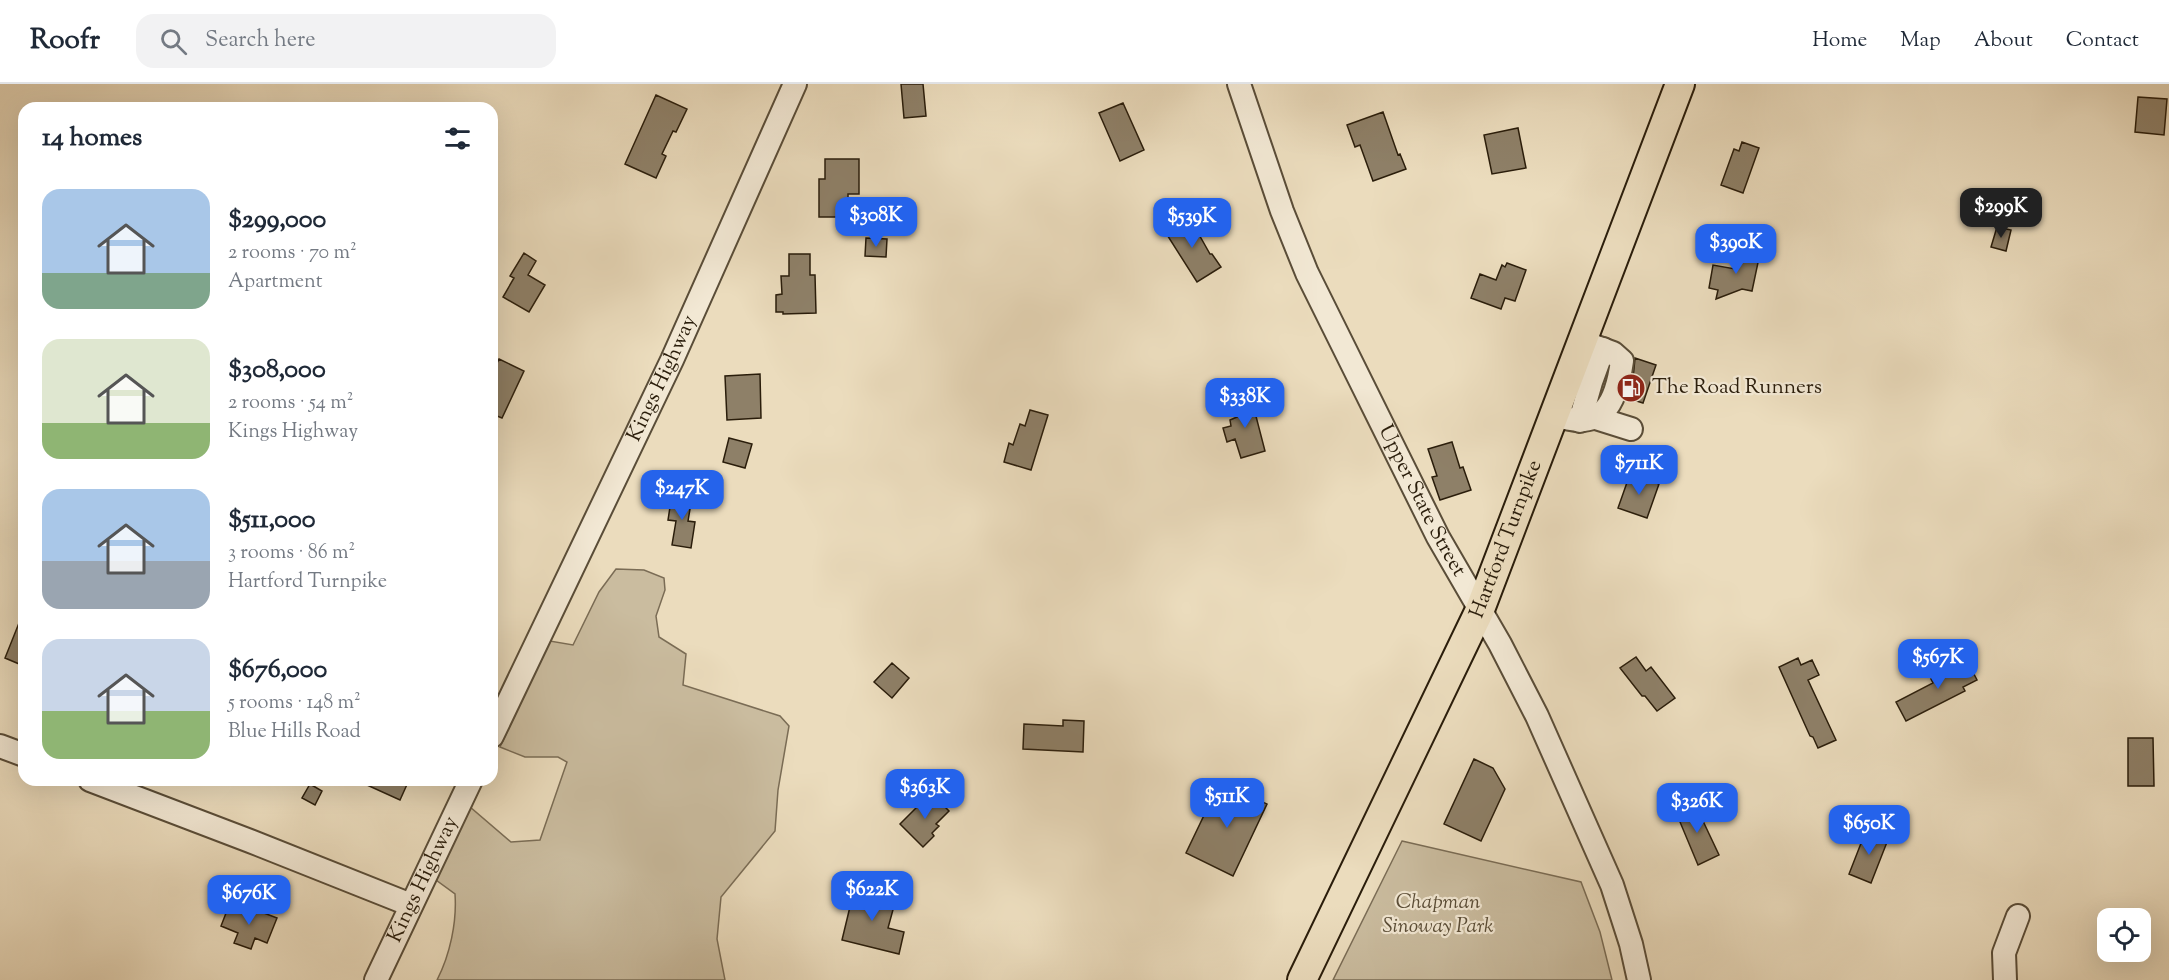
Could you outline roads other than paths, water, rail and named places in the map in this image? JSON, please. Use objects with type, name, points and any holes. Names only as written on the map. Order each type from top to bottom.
[{"type":"main road","name":"Hartford Turnpike","points":[[1302,980],[1479,612],[1577,418],[1593,346],[1680,84]]},
{"type":"street","name":"Kings Highway","points":[[498,723],[672,360],[795,84]]},
{"type":"street","name":"Upper State Street","points":[[1239,84],[1281,211],[1307,273],[1438,537],[1479,612],[1500,644],[1538,716],[1612,885],[1631,944],[1639,980]]},
{"type":"street","points":[[1577,418],[1603,412],[1612,398],[1622,361],[1613,353],[1593,346]]},
{"type":"street","points":[[1577,418],[1630,429]]},
{"type":"street","points":[[0,746],[18,753]]},
{"type":"street","points":[[106,786],[229,832],[411,906]]},
{"type":"street","name":"Kings Highway","points":[[375,980],[468,786]]},
{"type":"street","points":[[2005,980],[2004,953],[2018,916]]},
{"type":"place","name":"The Road Runners","points":[[1631,388]]},
{"type":"park label","name":"Chapman Sinoway Park","points":[[1438,915]]}]
